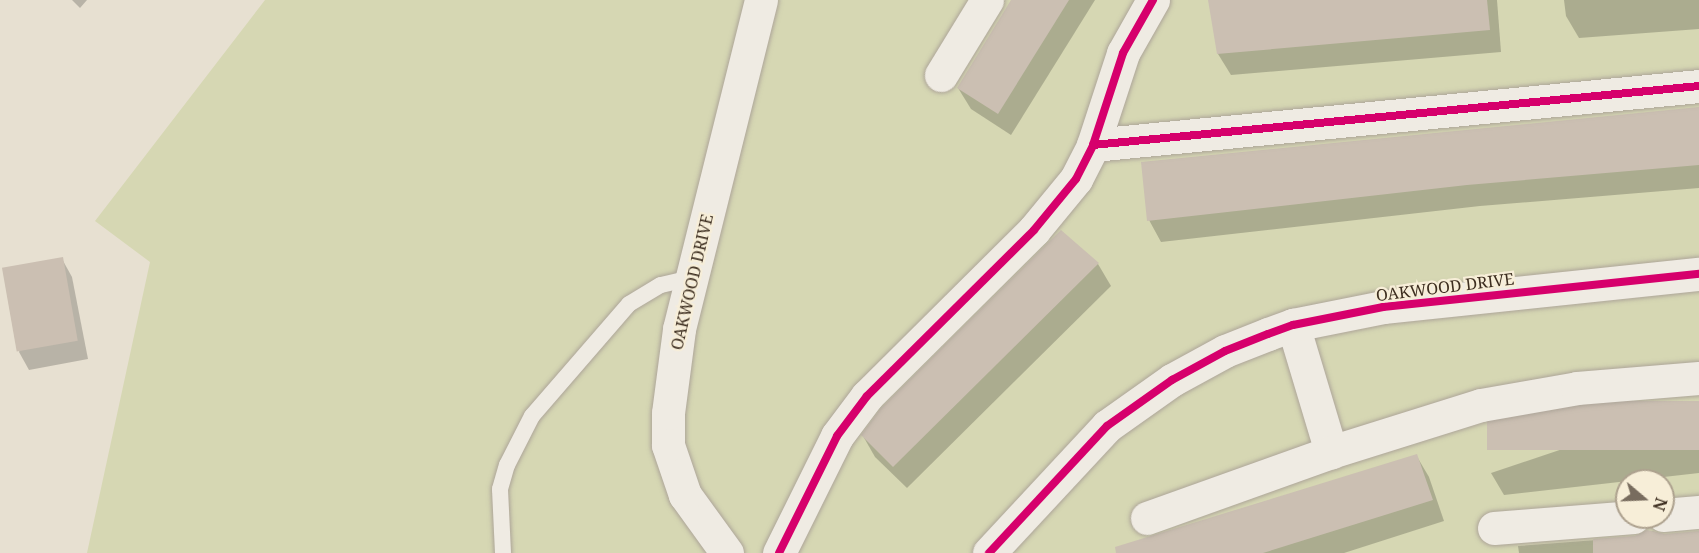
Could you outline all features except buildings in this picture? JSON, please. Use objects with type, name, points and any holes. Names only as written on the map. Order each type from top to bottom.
[{"type":"street","name":"OAKWOOD DRIVE","points":[[722,551],[685,495],[668,445],[670,380],[692,278],[761,0]]},
{"type":"street","points":[[941,75],[987,0]]},
{"type":"street","points":[[779,553],[837,436],[867,396],[1058,205],[1092,145],[1123,53],[1153,0]]},
{"type":"street","points":[[1092,145],[1699,86]]},
{"type":"street","name":"OAKWOOD DRIVE","points":[[989,553],[1079,452],[1139,402],[1225,351],[1293,325],[1383,307],[1699,274]]},
{"type":"street","points":[[1293,325],[1331,453]]},
{"type":"street","points":[[1148,518],[1331,453],[1481,405],[1578,388],[1699,378]]},
{"type":"street","points":[[1675,514],[1699,512]]},
{"type":"street","points":[[1494,528],[1615,518]]},
{"type":"lane","points":[[503,553],[500,489],[507,465],[532,416],[629,304],[661,285],[692,278]]},
{"type":"green space","points":[[265,0],[1699,0],[1699,553],[87,553],[150,262],[95,221]]},
{"type":"cycle path","points":[[779,553],[837,436],[867,396],[1034,230],[1076,179],[1093,145],[1123,53],[1153,0]]},
{"type":"cycle path","points":[[1093,145],[1699,86]]},
{"type":"cycle path","points":[[989,553],[1107,426],[1172,380],[1225,351],[1268,334],[1293,325],[1383,307],[1699,274]]}]
